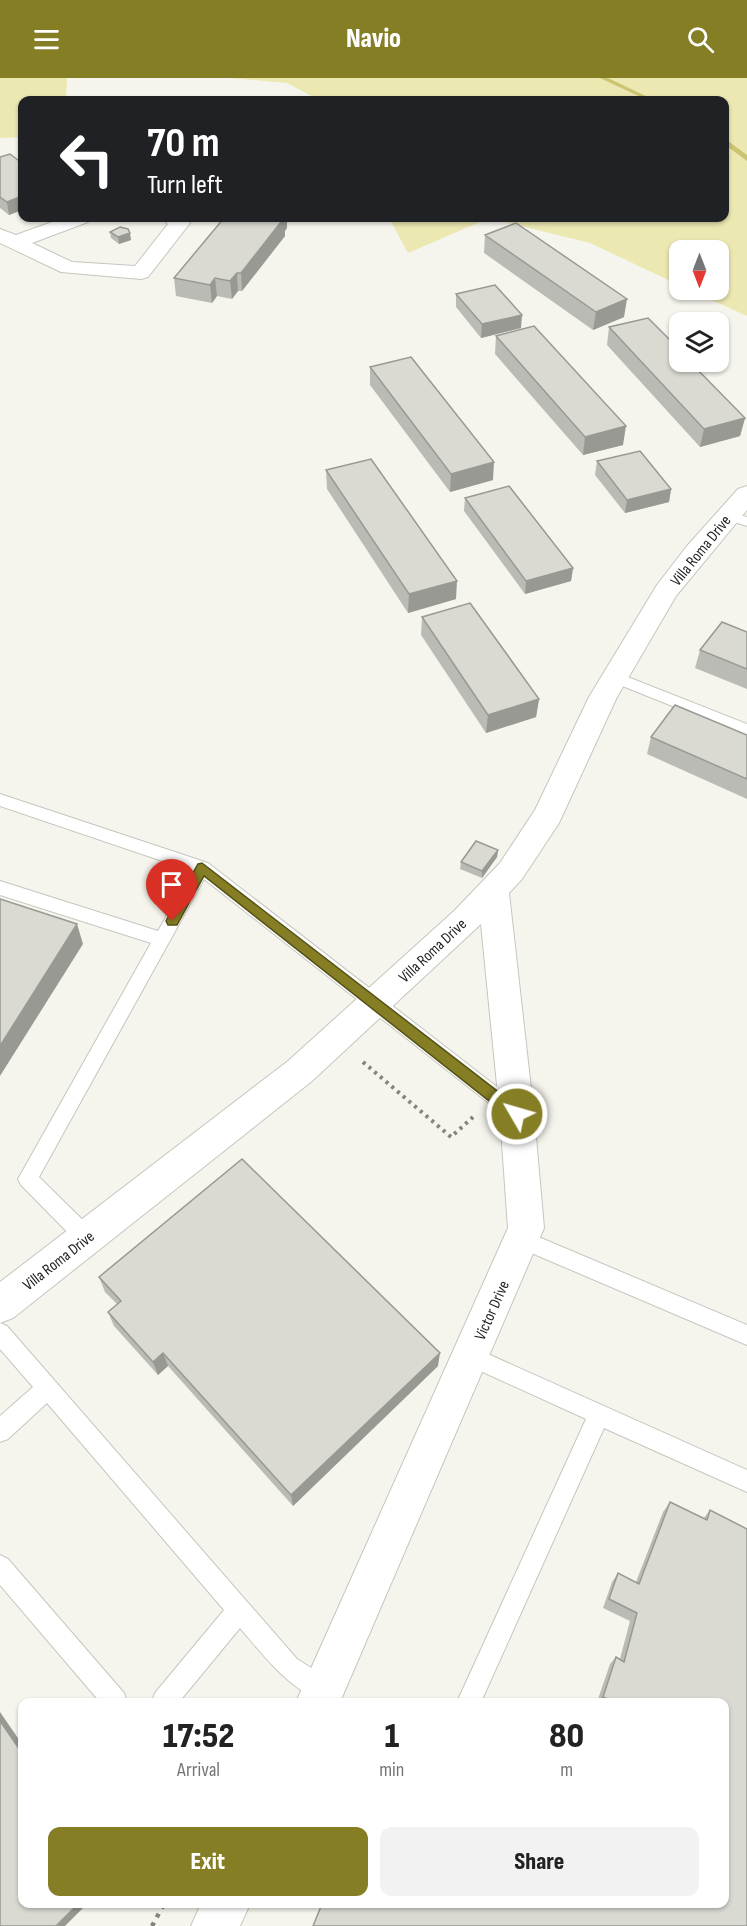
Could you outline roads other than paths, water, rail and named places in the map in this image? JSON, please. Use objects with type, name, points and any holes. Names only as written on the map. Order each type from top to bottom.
[{"type":"street","points":[[8,238],[66,222]]},
{"type":"street","points":[[8,238],[68,268],[141,273],[180,223],[178,222]]},
{"type":"street","name":"Villa Roma Drive","points":[[0,1305],[300,1071],[465,920],[493,890],[511,870],[548,815],[603,697],[666,591],[740,510]]},
{"type":"street","name":"Victor Drive","points":[[320,1696],[526,1228],[517,1114],[493,890]]},
{"type":"street","points":[[215,1926],[224,1908]]},
{"type":"lane","points":[[615,677],[747,730]]},
{"type":"lane","points":[[0,800],[202,868],[517,1114]]},
{"type":"lane","points":[[87,1238],[28,1179],[202,868]]},
{"type":"lane","points":[[0,888],[162,939]]},
{"type":"lane","points":[[522,1239],[747,1335]]},
{"type":"lane","points":[[0,1333],[289,1667],[320,1696]]},
{"type":"lane","points":[[470,1356],[747,1481]]},
{"type":"lane","points":[[0,1431],[47,1388]]},
{"type":"lane","points":[[471,1698],[599,1414]]},
{"type":"lane","points":[[0,1567],[112,1698]]},
{"type":"lane","points":[[167,1698],[239,1610]]},
{"type":"waterway","points":[[603,78],[642,96]]},
{"type":"waterway","points":[[729,144],[747,159]]}]
